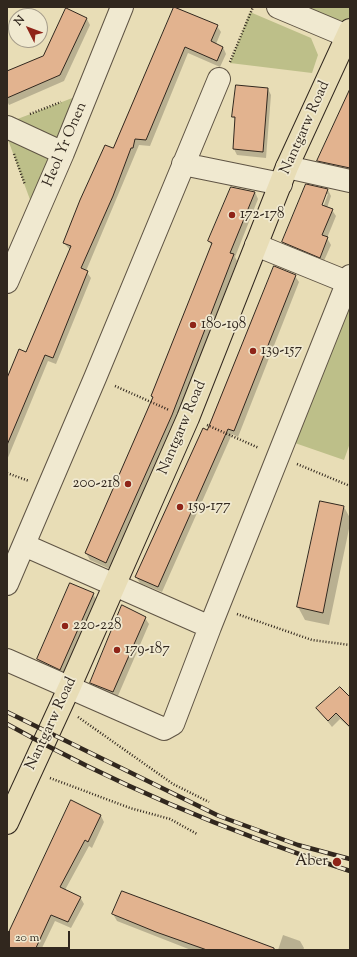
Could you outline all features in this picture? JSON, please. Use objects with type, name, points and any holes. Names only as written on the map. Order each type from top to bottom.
[{"type":"main road","name":"Nantgarw Road","points":[[7,823],[70,686],[188,418],[284,175],[347,44]]},
{"type":"street","name":"Heol Yr Onen","points":[[7,282],[64,153],[122,7]]},
{"type":"street","points":[[278,7],[347,44]]},
{"type":"street","points":[[7,584],[95,378],[219,79]]},
{"type":"street","points":[[7,127],[64,153]]},
{"type":"street","points":[[183,164],[350,181]]},
{"type":"street","points":[[7,660],[70,686],[164,729],[173,724],[213,617],[349,279],[256,245]]},
{"type":"street","points":[[24,545],[114,585],[213,617]]},
{"type":"path","points":[[219,79],[230,63],[253,7]]},
{"type":"path","points":[[29,114],[88,92]]},
{"type":"path","points":[[12,151],[36,216]]},
{"type":"path","points":[[95,378],[188,418]]},
{"type":"path","points":[[213,617],[312,640],[350,645]]},
{"type":"path","points":[[60,708],[87,722],[173,784],[209,802]]},
{"type":"path","points":[[31,771],[130,808],[170,819],[198,834]]},
{"type":"green space","points":[[278,7],[350,7],[350,30]]},
{"type":"green space","points":[[250,12],[311,38],[318,55],[312,73],[230,63]]},
{"type":"green space","points":[[88,92],[36,216],[7,137],[7,123]]},
{"type":"green space","points":[[350,298],[350,443],[344,460],[292,442]]},
{"type":"building","points":[[174,7],[218,25],[211,41],[223,47],[217,61],[185,47],[146,140],[135,139],[133,148],[131,148],[113,196],[81,268],[88,271],[53,358],[45,355],[7,445],[7,378],[19,349],[26,352],[71,246],[63,243],[80,200],[105,145],[113,148]]},
{"type":"building","points":[[66,8],[87,18],[60,75],[7,98],[7,71],[43,56]]},
{"type":"building","points":[[236,85],[268,88],[263,152],[233,149],[235,117],[232,117]]},
{"type":"building","points":[[350,89],[350,168],[317,161]]},
{"type":"building","points":[[306,184],[328,189],[322,205],[333,209],[322,235],[328,237],[320,258],[282,242]]},
{"type":"building","points":[[231,187],[255,192],[230,253],[234,254],[172,415],[106,563],[85,553],[153,397],[151,396],[212,243],[208,241]]},
{"type":"building","points":[[274,266],[296,275],[234,431],[228,429],[158,587],[135,577],[203,428],[207,430]]},
{"type":"building","points":[[320,501],[344,506],[323,613],[297,607]]},
{"type":"building","name":"220-228","points":[[70,583],[94,593],[60,670],[37,659]]},
{"type":"building","name":"179-187","points":[[122,605],[146,617],[113,692],[90,683]]},
{"type":"building","points":[[340,687],[350,697],[350,727],[336,713],[328,721],[316,708]]},
{"type":"building","points":[[71,800],[101,815],[88,842],[85,840],[60,887],[81,897],[68,922],[51,915],[35,950],[7,950],[7,936]]},
{"type":"building","points":[[122,891],[274,948],[274,950],[207,950],[156,932],[112,914]]},
{"type":"railway","points":[[7,712],[219,816],[298,845],[350,859]]},
{"type":"railway","points":[[7,724],[90,767],[175,806],[262,841],[350,871]]},
{"type":"place","name":"172-178","points":[[232,215]]},
{"type":"place","name":"180-198","points":[[193,325]]},
{"type":"place","name":"139-157","points":[[253,351]]},
{"type":"place","name":"200-218","points":[[128,484]]},
{"type":"place","name":"159-177","points":[[180,507]]},
{"type":"place","name":"220-228","points":[[65,626]]},
{"type":"place","name":"179-187","points":[[117,650]]},
{"type":"place","name":"Aber","points":[[337,862]]}]
